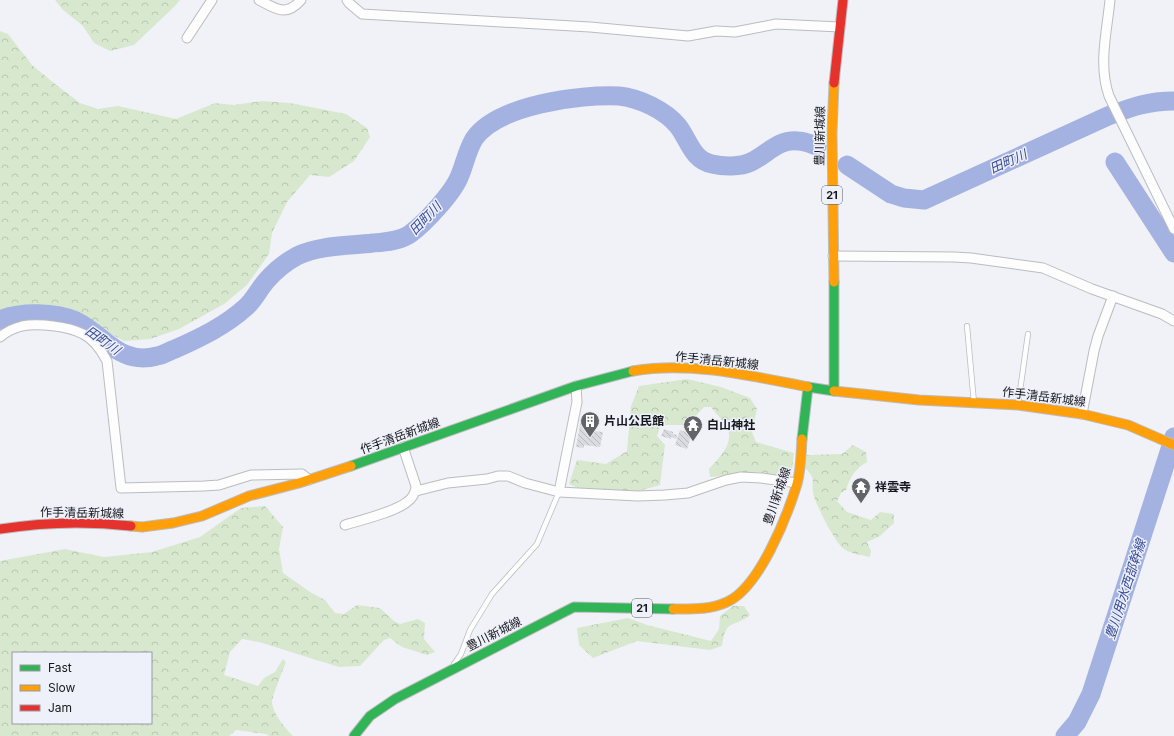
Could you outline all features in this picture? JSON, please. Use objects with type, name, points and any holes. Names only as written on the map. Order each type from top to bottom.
[{"type":"main road","name":"豊川新城線","points":[[834,391],[835,336],[832,132],[833,89],[843,0]]},
{"type":"main road","name":"作手清岳新城線","points":[[0,528],[32,524],[66,523],[102,523],[142,527],[173,523],[202,516],[249,496],[309,480],[576,386],[604,377],[639,370],[666,368],[699,369],[732,373],[808,387]]},
{"type":"main road","name":"豊川新城線","points":[[354,736],[370,716],[395,699],[574,607],[696,609],[713,607],[728,602],[742,592],[755,577],[769,553],[797,483],[808,387]]},
{"type":"main road","points":[[808,387],[834,391]]},
{"type":"main road","name":"作手清岳新城線","points":[[834,391],[919,400],[1018,405],[1082,414],[1128,425],[1161,438],[1174,445]]},
{"type":"street","points":[[187,38],[212,0]]},
{"type":"street","points":[[259,0],[276,10],[289,10],[301,0]]},
{"type":"street","points":[[347,0],[362,14],[590,27],[688,36],[716,31],[735,32],[776,24],[840,27]]},
{"type":"street","points":[[1110,0],[1103,66],[1105,84],[1174,229]]},
{"type":"street","points":[[833,256],[954,257],[1043,268],[1162,314],[1174,321]]},
{"type":"street","points":[[1082,414],[1098,336],[1113,296]]},
{"type":"street","points":[[0,337],[21,326],[68,328],[84,334],[101,350],[107,361],[121,488],[219,485],[251,475],[302,474],[309,480]]},
{"type":"street","points":[[559,492],[577,402],[576,386]]},
{"type":"street","points":[[403,447],[416,491]]},
{"type":"street","points":[[345,525],[390,510],[407,502],[416,491],[448,483],[487,479],[498,476],[508,476],[525,484],[559,492],[638,496],[665,496],[688,493],[726,480],[741,478],[761,478],[797,483]]},
{"type":"lane","points":[[967,326],[974,403]]},
{"type":"lane","points":[[1018,405],[1028,334]]},
{"type":"lane","points":[[448,671],[461,654],[470,630],[492,594],[537,544],[559,492]]},
{"type":"green space","points":[[55,0],[180,0],[134,45],[110,51],[94,43],[83,26],[62,9]]},
{"type":"green space","points":[[0,31],[8,34],[32,65],[55,84],[80,103],[98,109],[118,106],[176,119],[215,103],[234,105],[262,101],[290,103],[346,114],[367,128],[370,137],[354,161],[329,177],[310,175],[287,202],[272,233],[269,254],[247,285],[224,304],[179,329],[150,339],[124,341],[71,312],[48,307],[13,308],[0,314]]},
{"type":"green space","points":[[687,379],[721,387],[750,398],[757,409],[752,432],[756,442],[794,453],[791,478],[757,472],[710,477],[709,469],[727,445],[729,434],[724,423],[711,407],[704,407],[687,425],[661,425],[657,436],[665,445],[660,485],[639,491],[580,489],[569,484],[577,460],[606,464],[627,451],[631,406],[639,386]]},
{"type":"green space","points":[[853,445],[866,452],[867,462],[854,474],[846,490],[841,493],[837,501],[847,512],[871,520],[880,512],[894,514],[894,523],[880,536],[867,542],[871,551],[870,557],[847,551],[840,545],[817,505],[813,493],[813,480],[805,468],[807,455],[842,454]]},
{"type":"green space","points":[[265,506],[283,527],[279,549],[283,573],[310,592],[325,600],[335,613],[344,614],[357,605],[380,608],[394,621],[400,624],[418,619],[425,623],[424,639],[435,652],[427,655],[402,647],[390,638],[384,640],[360,666],[339,667],[259,642],[242,639],[230,652],[224,675],[258,686],[264,678],[275,672],[283,659],[286,662],[272,701],[274,710],[280,720],[293,736],[269,736],[266,734],[236,730],[229,736],[0,736],[0,561],[65,549],[104,557],[152,552],[200,537],[241,508]]},
{"type":"green space","points":[[733,606],[744,606],[750,615],[728,627],[722,646],[710,650],[637,641],[593,658],[579,645],[577,628],[628,618],[647,625],[711,641],[719,629],[720,616]]},
{"type":"building","name":"片山公民館","points":[[581,419],[595,422],[593,431],[603,432],[600,447],[584,445],[584,448],[576,447]]},
{"type":"building","points":[[664,429],[677,435],[676,439],[661,436]]},
{"type":"building","points":[[680,430],[692,434],[687,449],[675,445]]},
{"type":"waterway","name":"田町川","points":[[0,320],[8,317],[28,314],[48,314],[68,318],[86,327],[113,348],[132,357],[144,358],[164,354],[203,336],[230,320],[249,304],[264,283],[274,273],[297,256],[306,252],[325,248],[392,241],[410,234],[431,215],[452,190],[457,182],[474,139],[485,127],[520,110],[540,104],[583,97],[619,96],[635,99],[659,110],[673,120],[682,131],[695,154],[705,162],[717,165],[732,166],[747,164],[784,142],[798,141],[817,146]]},
{"type":"waterway","name":"田町川","points":[[847,165],[891,194],[904,198],[924,200],[1108,116],[1140,105],[1174,101]]},
{"type":"waterway","name":"豊川用水西部幹線","points":[[1115,162],[1174,253]]},
{"type":"waterway","name":"豊川用水西部幹線","points":[[1065,736],[1077,722],[1091,694],[1174,437]]},
{"type":"traffic: fast","points":[[802,439],[808,387],[834,391],[834,282]]},
{"type":"traffic: fast","points":[[351,466],[576,386],[633,371]]},
{"type":"traffic: fast","points":[[354,736],[370,716],[395,699],[574,607],[673,609]]},
{"type":"traffic: slow","points":[[834,83],[832,133],[834,282]]},
{"type":"traffic: slow","points":[[633,371],[655,368],[721,371],[808,387]]},
{"type":"traffic: slow","points":[[834,391],[919,400],[1018,405],[1082,414],[1128,425],[1174,445]]},
{"type":"traffic: slow","points":[[673,609],[700,608],[721,605],[739,594],[750,582],[761,567],[770,550],[779,532],[792,498],[797,484],[801,462],[802,439]]},
{"type":"traffic: slow","points":[[131,526],[142,527],[173,523],[202,516],[249,496],[299,483],[351,466]]},
{"type":"traffic: jam","points":[[834,83],[843,0]]},
{"type":"traffic: jam","points":[[0,529],[66,523],[98,523],[131,526]]},
{"type":"place","name":"片山公民館","points":[[590,438]]},
{"type":"place","name":"白山神社","points":[[693,442]]},
{"type":"place","name":"祥雲寺","points":[[861,504]]}]
